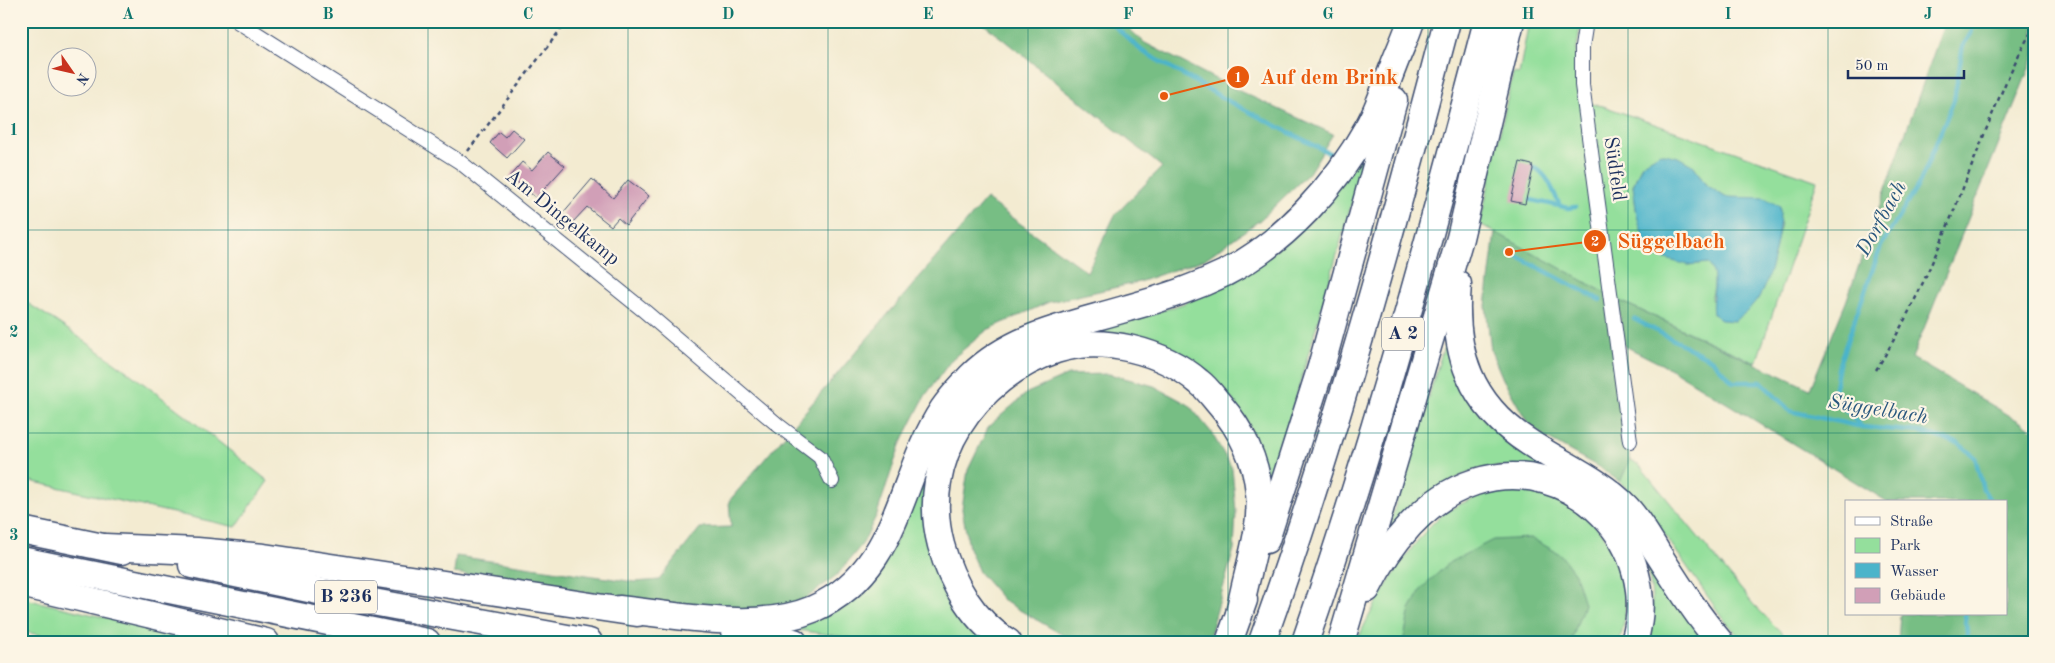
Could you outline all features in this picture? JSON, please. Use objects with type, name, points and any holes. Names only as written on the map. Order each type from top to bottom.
[{"type":"highway","name":"A 2","points":[[1262,642],[1294,552],[1348,382],[1447,21]]},
{"type":"highway","name":"A 2","points":[[1305,642],[1355,494],[1386,394],[1486,21]]},
{"type":"highway","points":[[1342,642],[1460,238],[1511,21]]},
{"type":"highway","points":[[619,609],[731,620],[765,620],[813,609],[843,590],[867,569],[886,542],[928,438],[942,411],[958,389],[980,368],[1004,350],[1027,338],[1170,296],[1227,272],[1258,252],[1310,206],[1350,156],[1380,102],[1409,30]]},
{"type":"highway","points":[[1229,642],[1274,517],[1321,367],[1403,67],[1409,30]]},
{"type":"highway","points":[[1460,238],[1456,309],[1457,332],[1467,372],[1477,394],[1509,428],[1530,443],[1592,479],[1627,508],[1702,621],[1720,642]]},
{"type":"highway","points":[[1008,642],[987,625],[971,608],[956,585],[945,560],[937,529],[935,501],[939,474],[948,444],[966,414],[988,389],[1023,364],[1057,350],[1092,345],[1121,347],[1146,353],[1174,364],[1199,381],[1226,412],[1242,436],[1252,462],[1259,492],[1259,518],[1239,615]]},
{"type":"highway","points":[[1342,642],[1375,573],[1415,520],[1436,503],[1462,488],[1498,478],[1520,476],[1541,480],[1574,492],[1597,507],[1616,528],[1630,554],[1638,580],[1640,600],[1639,626],[1634,642]]},
{"type":"highway","name":"B 236","points":[[21,530],[362,600],[589,642]]},
{"type":"highway","points":[[105,548],[197,551],[264,557],[619,609],[794,642]]},
{"type":"highway","name":"B 236","points":[[21,560],[427,642]]},
{"type":"highway","points":[[21,584],[266,642]]},
{"type":"street","name":"Am Dingelkamp","points":[[237,21],[460,162],[642,309],[778,425],[820,456],[832,481]]},
{"type":"street","name":"Südfeld","points":[[1586,21],[1582,47],[1582,85],[1630,441]]},
{"type":"path","points":[[460,162],[567,21]]},
{"type":"path","points":[[1876,370],[1902,328],[1937,253],[2005,85],[2034,27]]},
{"type":"green space","points":[[980,21],[1120,21],[1145,43],[1237,90],[1333,134],[1309,173],[1260,220],[1205,259],[1136,283],[1049,302],[987,330],[952,359],[925,396],[900,445],[877,514],[863,543],[838,574],[804,600],[779,610],[727,613],[454,573],[456,556],[635,582],[659,580],[700,528],[731,527],[729,501],[986,199],[1087,272],[1115,215],[1162,167]]},
{"type":"green space","points":[[1529,21],[1581,21],[1574,66],[1580,102],[1603,106],[1817,181],[1756,363],[1618,300],[1480,224],[1513,73],[1519,74]],"holes":[[[1642,164],[1694,166],[1705,184],[1725,197],[1743,198],[1781,223],[1771,265],[1758,299],[1711,300],[1714,276],[1708,263],[1687,265],[1637,216],[1633,185]]]},
{"type":"green space","points":[[1945,21],[2034,21],[2034,56],[1912,358],[2034,430],[2034,501],[2031,535],[2034,537],[2034,642],[1898,642],[1900,616],[2008,616],[2008,500],[1885,500],[1671,369],[1623,345],[1618,300],[1810,389],[1846,302]]},
{"type":"green space","points":[[1369,143],[1269,491],[1259,451],[1242,414],[1225,392],[1191,365],[1154,347],[1115,339],[1075,340],[1037,350],[1002,369],[971,396],[941,443],[930,478],[928,515],[936,561],[942,576],[959,605],[981,631],[994,642],[877,642],[792,629],[844,606],[874,576],[893,547],[908,516],[933,451],[948,420],[968,391],[993,367],[1014,353],[1061,335],[1158,312],[1182,304],[1204,295],[1248,270],[1288,240],[1324,205]]},
{"type":"green space","points":[[1495,232],[1609,295],[1623,423],[1630,459],[1620,482],[1602,469],[1545,437],[1529,425],[1503,379],[1491,351],[1486,306]]},
{"type":"green space","points":[[21,299],[116,363],[268,481],[236,527],[21,479]]},
{"type":"green space","points":[[1448,333],[1460,372],[1479,405],[1504,433],[1520,445],[1587,485],[1621,513],[1710,642],[1644,642],[1652,610],[1650,580],[1643,557],[1633,535],[1601,499],[1581,486],[1559,476],[1536,469],[1509,466],[1491,467],[1465,474],[1442,487],[1431,496],[1384,543]]},
{"type":"green space","points":[[1109,374],[1154,386],[1189,405],[1211,432],[1232,468],[1236,512],[1234,549],[1208,642],[1075,642],[1004,601],[979,572],[969,548],[962,509],[968,470],[989,426],[1027,393],[1068,375]]},
{"type":"green space","points":[[1630,459],[1640,466],[1753,604],[1791,642],[1744,642],[1722,617],[1649,512],[1620,482]]},
{"type":"green space","points":[[1505,489],[1536,490],[1563,501],[1583,514],[1600,531],[1612,550],[1621,571],[1625,594],[1625,617],[1619,642],[1357,642],[1372,611],[1394,574],[1431,525],[1442,515],[1464,502]]},
{"type":"green space","points":[[1531,538],[1560,554],[1575,574],[1584,604],[1571,642],[1403,642],[1410,609],[1422,588],[1450,562],[1493,540]]},
{"type":"green space","points":[[21,598],[211,642],[72,642],[21,631]]},
{"type":"water","points":[[1660,153],[1678,157],[1694,166],[1705,184],[1725,197],[1765,198],[1780,207],[1777,242],[1767,280],[1755,303],[1747,312],[1734,321],[1721,320],[1713,314],[1714,281],[1712,269],[1708,263],[1687,265],[1655,256],[1645,243],[1637,216],[1633,186],[1642,164]]},
{"type":"building","points":[[512,129],[524,139],[507,158],[490,143],[499,132],[505,137]]},
{"type":"building","points":[[548,152],[565,166],[536,198],[510,176],[522,162],[532,170]]},
{"type":"building","points":[[1520,162],[1532,165],[1533,169],[1525,204],[1511,201]]},
{"type":"building","points":[[592,179],[613,198],[628,180],[649,196],[626,225],[618,218],[611,226],[587,207],[572,223],[562,214]]},
{"type":"waterway","name":"Süggelbach","points":[[1109,21],[1142,51],[1230,102],[1333,155]]},
{"type":"waterway","name":"Dorfbach","points":[[1862,427],[1839,403],[1835,387],[1839,364],[1881,246],[1920,182],[1954,100],[1963,45],[1971,34],[1974,21]]},
{"type":"waterway","points":[[1531,167],[1537,169],[1546,177],[1560,206]]},
{"type":"waterway","points":[[1531,200],[1569,208],[1575,207]]},
{"type":"waterway","name":"Süggelbach","points":[[1509,252],[1600,300]]},
{"type":"waterway","name":"Süggelbach","points":[[1634,319],[1712,360],[1733,382],[1761,382],[1790,411],[1862,427],[1921,432],[1958,443],[1975,457],[1983,489],[1990,500]]},
{"type":"waterway","name":"Süggelbach","points":[[1965,616],[1968,642]]},
{"type":"place","name":"Auf dem Brink","points":[[1164,96]]},
{"type":"place","name":"Süggelbach","points":[[1509,252]]}]
